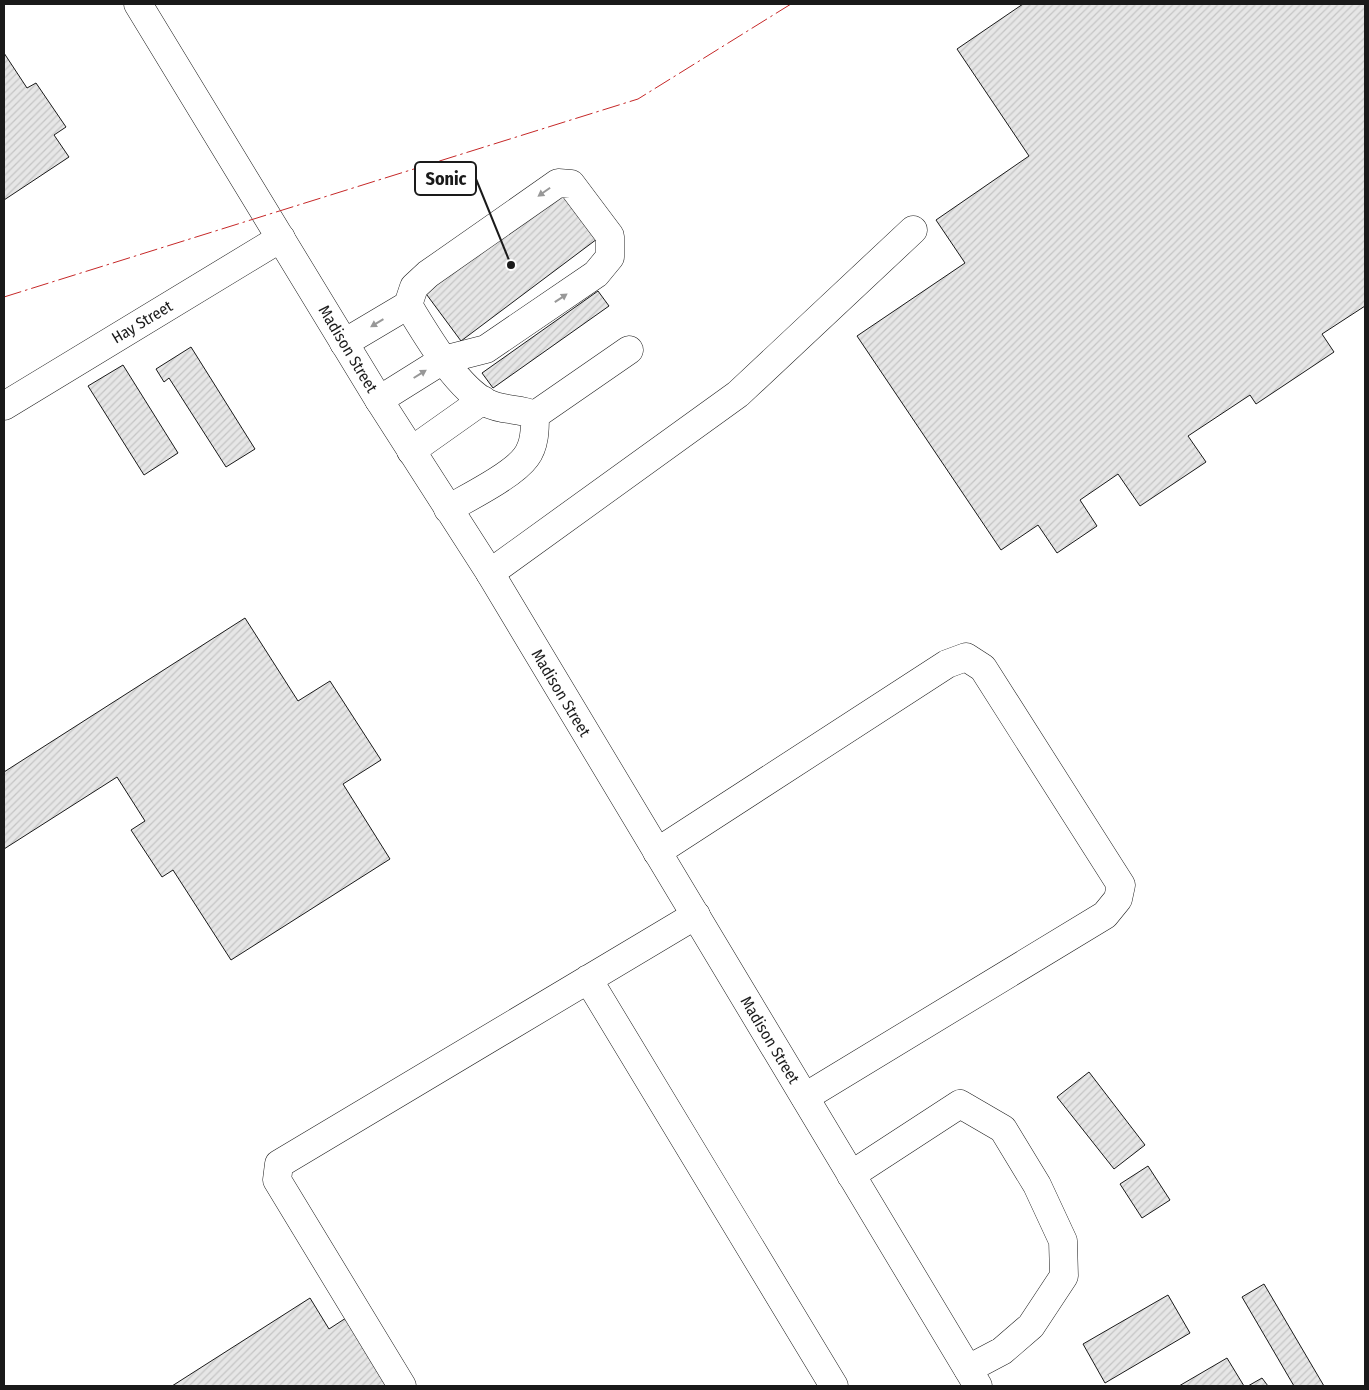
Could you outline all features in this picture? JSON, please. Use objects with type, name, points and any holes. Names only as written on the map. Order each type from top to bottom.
[{"type":"main road","name":"Madison Street","points":[[138,4],[379,400],[490,573],[973,1377]]},
{"type":"main road","points":[[344,343],[408,305],[414,287],[428,274],[558,183],[571,184],[610,236],[610,257],[596,274],[486,349],[443,360],[379,400]]},
{"type":"main road","points":[[490,573],[738,394],[913,230]]},
{"type":"main road","name":"Hay Street","points":[[4,406],[281,238]]},
{"type":"main road","points":[[408,305],[443,360],[472,391],[488,404],[524,410],[536,415]]},
{"type":"main road","points":[[536,415],[628,350]]},
{"type":"main road","points":[[411,451],[483,400]]},
{"type":"main road","points":[[448,509],[515,467],[526,457],[535,432],[536,415]]},
{"type":"main road","points":[[657,852],[947,664],[966,657],[982,668],[1121,885],[1118,899],[1104,916],[805,1097]]},
{"type":"main road","points":[[402,1386],[278,1180],[279,1164],[696,916]]},
{"type":"main road","points":[[588,980],[834,1386]]},
{"type":"main road","points":[[852,1175],[960,1104],[1003,1130],[1037,1185],[1064,1241],[1064,1276],[1031,1326],[973,1377]]},
{"type":"building","points":[[1023,4],[1365,4],[1365,306],[1322,334],[1334,352],[1256,404],[1250,395],[1188,436],[1206,462],[1140,506],[1118,474],[1080,500],[1097,526],[1057,553],[1038,525],[1001,550],[857,336],[965,263],[936,220],[1029,156],[957,49]]},
{"type":"building","points":[[4,53],[27,88],[36,83],[66,127],[54,135],[69,157],[4,200]]},
{"type":"building","points":[[561,190],[597,239],[461,341],[424,291]]},
{"type":"building","points":[[598,291],[609,306],[493,388],[482,373]]},
{"type":"building","points":[[191,347],[255,449],[226,467],[169,378],[164,382],[156,369]]},
{"type":"building","points":[[123,365],[178,453],[144,475],[88,386]]},
{"type":"building","points":[[245,618],[298,701],[330,681],[381,760],[343,784],[390,859],[231,960],[173,870],[162,877],[131,830],[145,821],[117,777],[4,849],[4,772]]},
{"type":"building","points":[[1089,1072],[1145,1145],[1114,1169],[1057,1097]]},
{"type":"building","points":[[1148,1166],[1170,1200],[1142,1218],[1120,1184]]},
{"type":"building","points":[[1264,1284],[1324,1386],[1294,1386],[1242,1297]]},
{"type":"building","points":[[1168,1295],[1190,1333],[1105,1383],[1083,1344]]},
{"type":"building","points":[[310,1298],[329,1329],[346,1318],[390,1386],[172,1386]]},
{"type":"building","points":[[1227,1358],[1244,1386],[1179,1386]]},
{"type":"building","points":[[1262,1378],[1268,1386],[1248,1386]]},
{"type":"power","points":[[4,297],[638,99],[791,4]]},
{"type":"place","name":"Sonic","points":[[511,265]]}]
